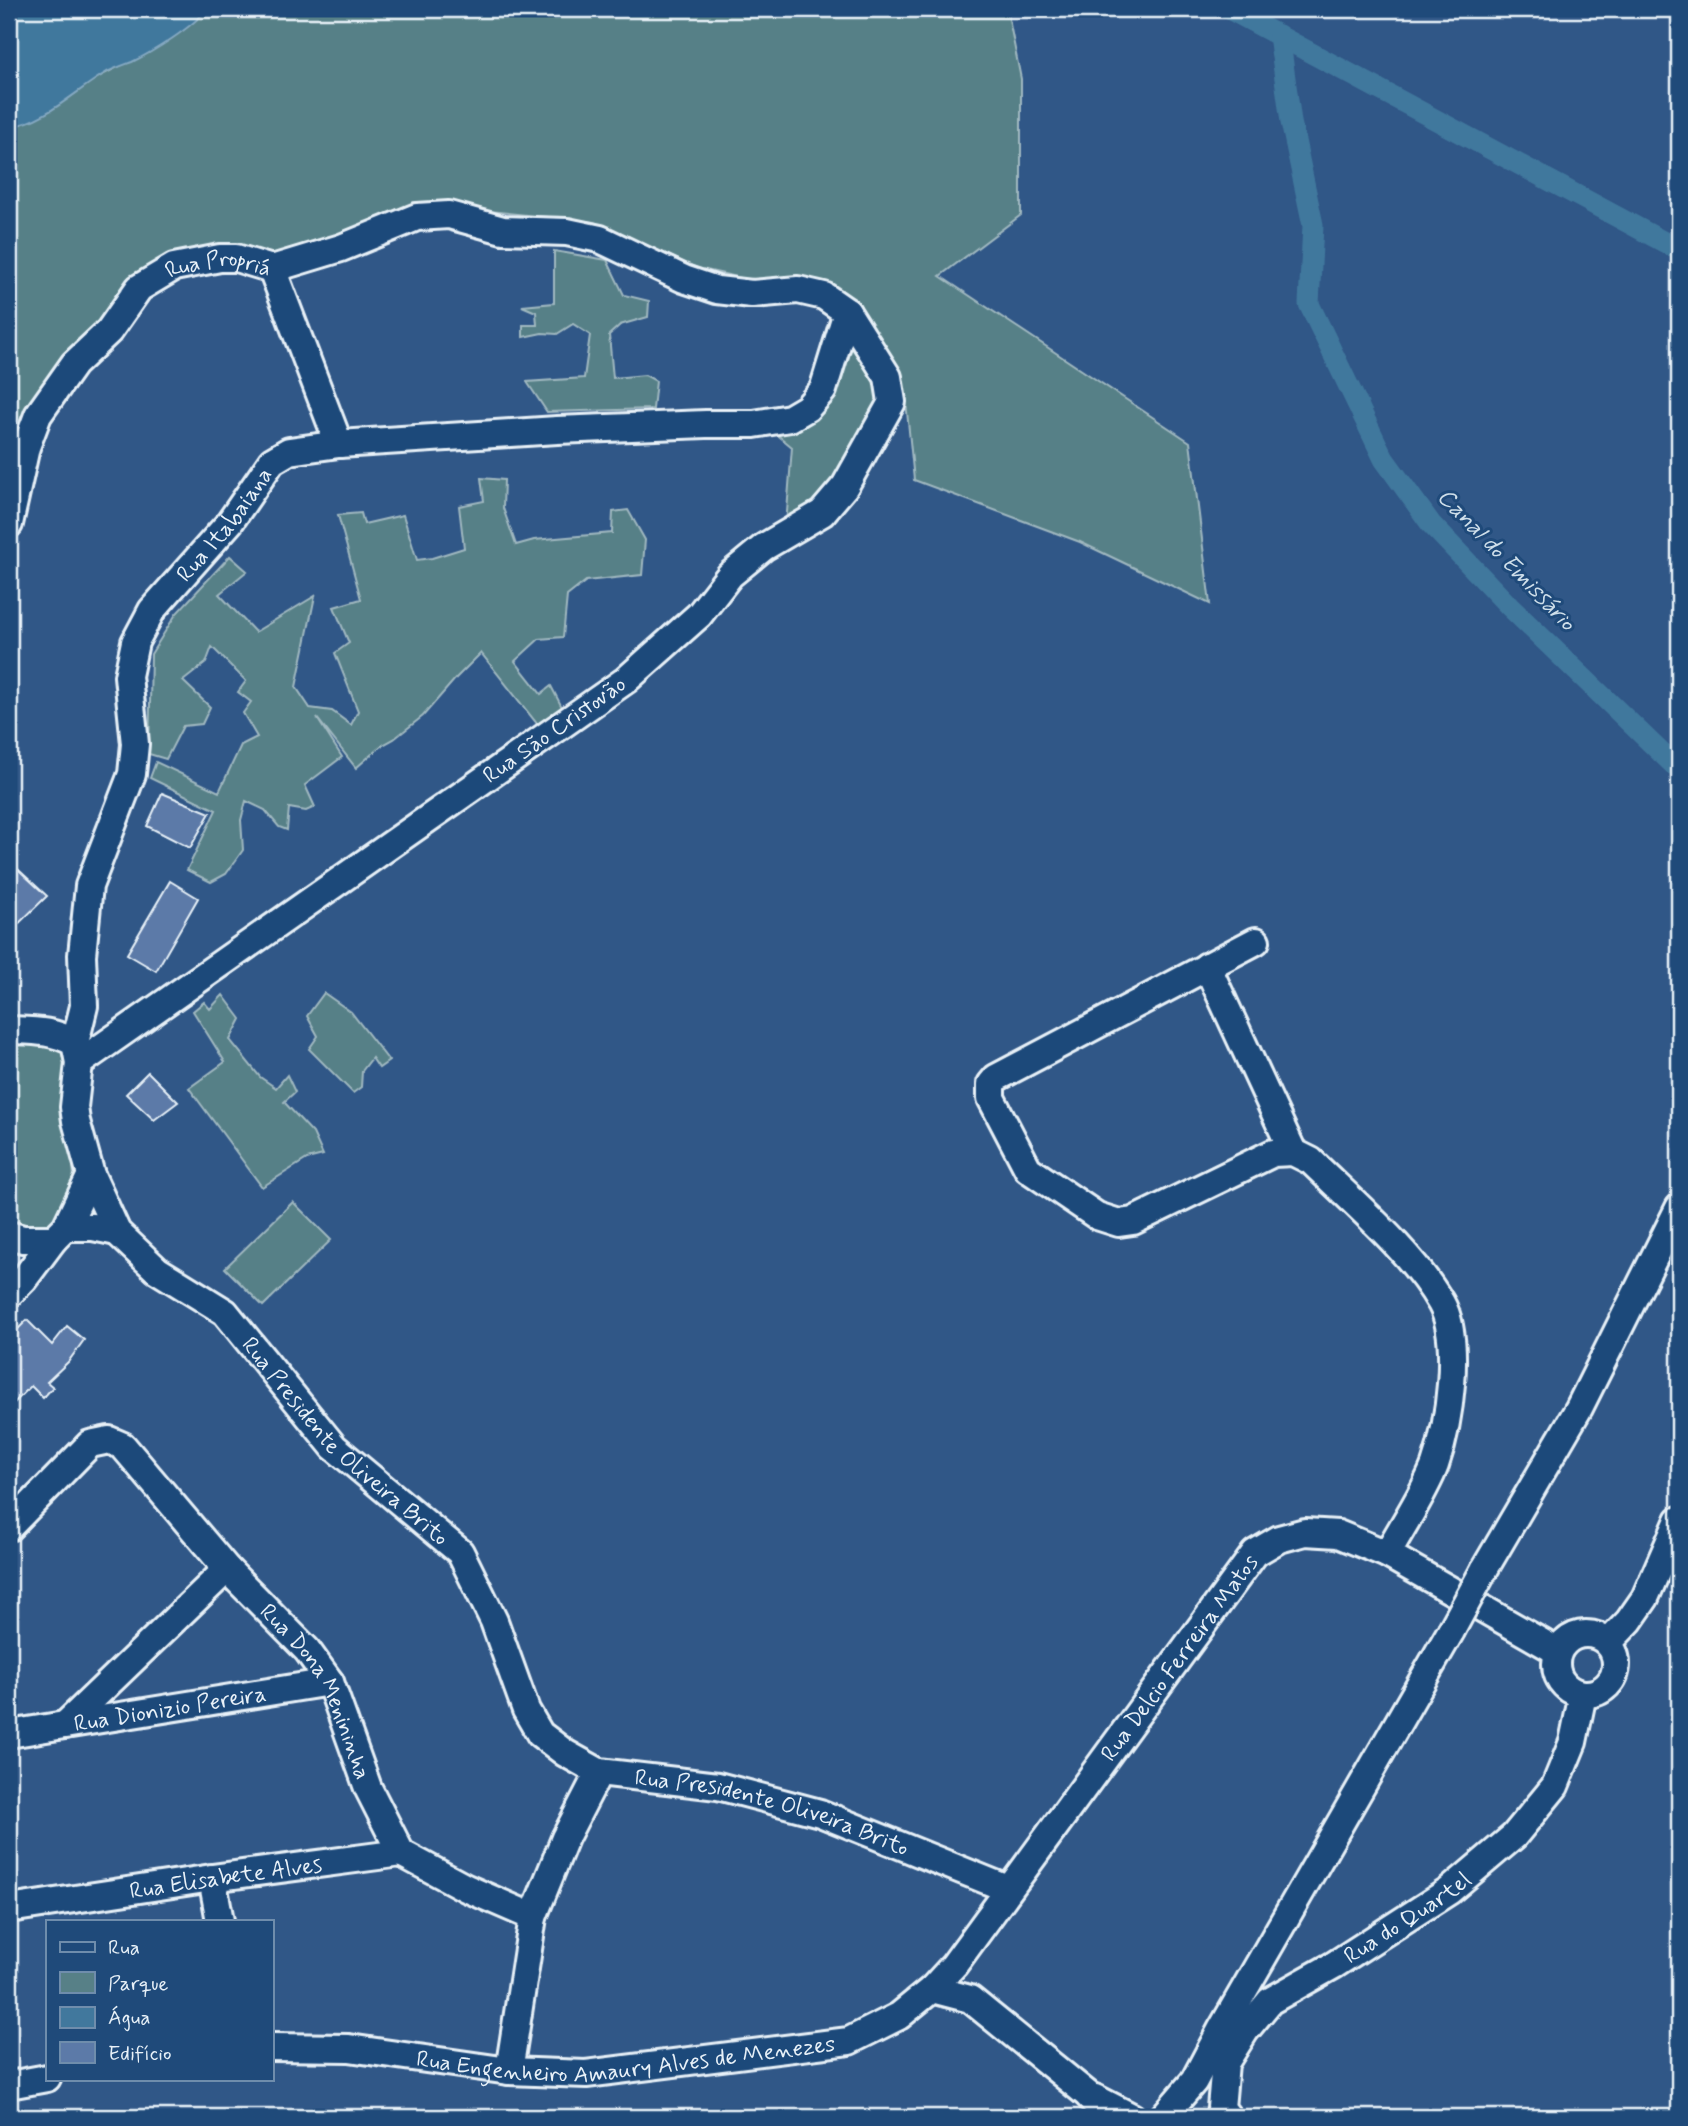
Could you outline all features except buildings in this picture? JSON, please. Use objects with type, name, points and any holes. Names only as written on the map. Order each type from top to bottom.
[{"type":"street","name":"Rua Propriá","points":[[9,523],[26,447],[38,415],[74,364],[109,331],[139,288],[174,267],[220,258],[236,258],[272,269],[341,248],[417,217],[449,215],[503,230],[567,232],[600,239],[684,279],[717,290],[752,294],[798,290],[824,296],[847,312]]},
{"type":"street","points":[[272,269],[339,444]]},
{"type":"street","name":"Rua Itabaiana","points":[[77,1053],[84,1006],[82,955],[89,886],[132,774],[135,744],[128,676],[135,642],[152,610],[230,522],[272,461],[289,450],[339,444],[557,430],[754,424],[790,418],[807,408],[823,390],[847,312]]},
{"type":"street","name":"Rua São Cristovão","points":[[77,1053],[625,680],[699,615],[730,575],[764,547],[822,513],[845,486],[892,402],[888,377],[847,312]]},
{"type":"street","points":[[1256,941],[996,1078],[991,1084],[991,1098],[1028,1169],[1097,1216],[1119,1223],[1133,1221],[1273,1153],[1293,1152],[1311,1161],[1403,1252],[1441,1303],[1450,1326],[1452,1357],[1446,1421],[1434,1466],[1387,1554]]},
{"type":"street","points":[[1207,966],[1293,1152]]},
{"type":"street","points":[[9,1030],[48,1031],[62,1035],[77,1053]]},
{"type":"street","name":"Rua Presidente Oliveira Brito","points":[[77,1053],[74,1107],[76,1121],[91,1175],[117,1232],[157,1270],[225,1312],[334,1447],[460,1552],[494,1621],[526,1710],[540,1734],[565,1753],[598,1772],[718,1786],[820,1814],[1008,1889]]},
{"type":"street","points":[[17,1287],[60,1233],[91,1175]]},
{"type":"street","points":[[1185,2117],[1194,2081],[1220,2030],[1579,1408],[1679,1208]]},
{"type":"street","points":[[9,1235],[23,1239],[93,1227],[117,1232]]},
{"type":"street","points":[[9,1244],[17,1287]]},
{"type":"street","name":"Rua Dona Menininha","points":[[9,1527],[90,1444],[109,1440],[123,1446],[227,1569],[307,1650],[330,1682],[368,1788],[401,1853]]},
{"type":"street","points":[[1609,1642],[1645,1598],[1679,1520]]},
{"type":"street","name":"Rua Delcio Ferreira Matos","points":[[954,1965],[1255,1553],[1279,1539],[1305,1532],[1338,1534],[1387,1554],[1557,1651]]},
{"type":"street","points":[[65,1725],[227,1569]]},
{"type":"street","points":[[1585,1633],[1609,1642],[1616,1657],[1616,1666],[1609,1684],[1601,1690],[1583,1694],[1565,1686],[1555,1670],[1557,1651],[1573,1635],[1585,1633]]},
{"type":"street","name":"Rua Dionizio Pereira","points":[[9,1734],[330,1682]]},
{"type":"street","name":"Rua do Quartel","points":[[1228,2117],[1221,2108],[1225,2063],[1245,2031],[1270,2001],[1334,1965],[1449,1891],[1514,1836],[1555,1786],[1573,1742],[1583,1694]]},
{"type":"street","points":[[509,2071],[533,1917],[565,1838],[598,1772]]},
{"type":"street","points":[[401,1853],[466,1888],[533,1917]]},
{"type":"street","name":"Rua Elisabete Alves","points":[[9,1909],[401,1853]]},
{"type":"street","points":[[212,1878],[220,1920]]},
{"type":"street","points":[[954,1965],[970,1999]]},
{"type":"street","name":"Rua Engenheiro Amaury Alves de Menezes","points":[[273,2047],[349,2048],[509,2071],[586,2074],[849,2041],[899,2016],[932,1989],[954,1965]]},
{"type":"street","points":[[932,1989],[970,1999],[1087,2094],[1108,2117]]},
{"type":"street","points":[[9,2084],[46,2078]]},
{"type":"street","points":[[1163,2117],[1194,2081]]},
{"type":"street","points":[[1087,2094],[1132,2117]]},
{"type":"green space","points":[[206,9],[1007,9],[1021,79],[1021,215],[940,276],[1190,442],[1210,604],[1080,542],[914,480],[905,392],[860,308],[811,280],[755,281],[697,268],[594,222],[431,205],[287,255],[230,248],[171,259],[126,283],[94,329],[9,472],[9,127],[161,44],[187,27]]},
{"type":"green space","points":[[554,251],[607,260],[624,295],[649,301],[648,317],[620,325],[609,335],[613,378],[645,375],[656,381],[653,409],[547,412],[527,382],[584,378],[590,335],[573,324],[557,334],[542,333],[523,337],[523,325],[537,325],[536,312],[522,306],[554,303]]},
{"type":"green space","points":[[850,327],[882,379],[884,403],[815,509],[786,525],[792,447],[775,433],[785,427]]},
{"type":"green space","points":[[481,478],[504,480],[503,508],[516,545],[534,540],[612,533],[613,512],[628,510],[645,540],[642,575],[586,581],[567,596],[563,637],[539,639],[515,661],[541,694],[551,686],[565,713],[542,730],[481,653],[423,716],[356,768],[317,718],[342,757],[305,785],[315,807],[306,811],[289,808],[287,830],[279,827],[265,810],[246,801],[241,820],[243,850],[226,874],[211,882],[187,870],[216,810],[150,778],[156,762],[219,792],[241,745],[257,737],[243,713],[251,702],[238,692],[246,681],[212,647],[206,663],[183,681],[210,707],[202,724],[183,726],[166,759],[149,754],[151,654],[176,614],[230,556],[247,571],[219,594],[255,632],[315,596],[296,687],[310,708],[332,711],[351,725],[358,711],[335,653],[349,643],[334,607],[361,599],[338,515],[361,513],[364,524],[403,515],[417,560],[432,558],[464,548],[459,506],[484,501]]},
{"type":"green space","points":[[324,993],[351,1012],[389,1061],[379,1068],[372,1058],[362,1071],[361,1087],[353,1093],[309,1049],[318,1036],[307,1016]]},
{"type":"green space","points":[[223,995],[241,1019],[230,1040],[260,1077],[276,1088],[287,1075],[295,1092],[284,1102],[313,1133],[323,1155],[307,1159],[262,1187],[189,1088],[225,1062],[193,1011],[204,1002],[210,1009]]},
{"type":"green space","points":[[35,1039],[67,1049],[68,1117],[74,1194],[65,1217],[55,1225],[41,1230],[29,1230],[9,1226],[9,1042]]},
{"type":"green space","points":[[293,1202],[331,1240],[263,1306],[225,1268]]},
{"type":"water","points":[[9,9],[207,9],[183,31],[151,52],[107,72],[36,119],[9,127]]},
{"type":"waterway","points":[[1229,9],[1679,250]]},
{"type":"waterway","name":"Canal do Emissário","points":[[1279,35],[1291,122],[1313,225],[1309,304],[1384,459],[1431,524],[1510,607],[1675,766]]}]
